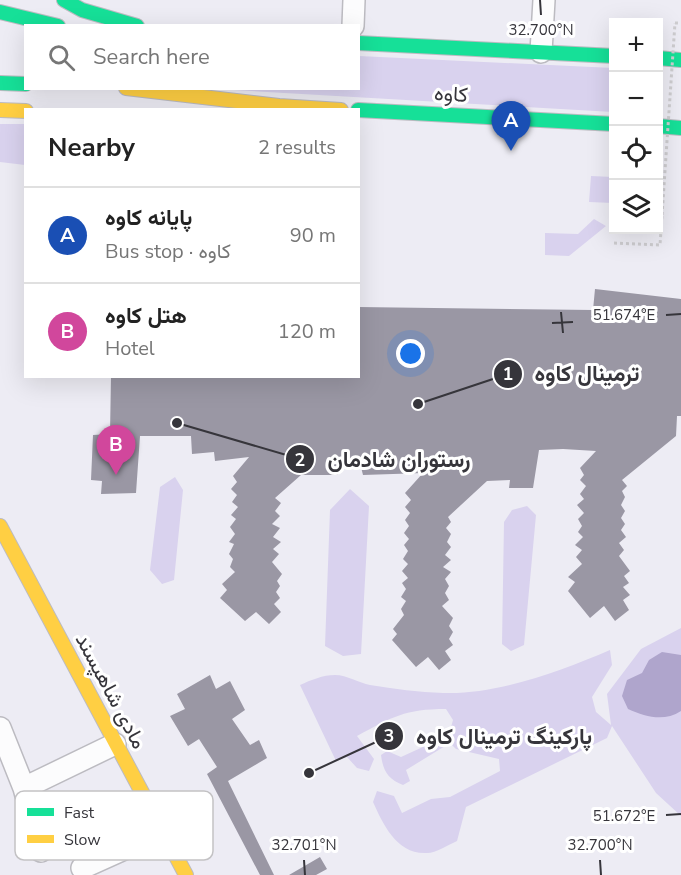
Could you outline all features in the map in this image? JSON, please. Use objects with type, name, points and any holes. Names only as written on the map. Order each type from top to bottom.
[{"type":"main road","points":[[64,0],[82,10],[130,24]]},
{"type":"main road","points":[[0,12],[50,24]]},
{"type":"main road","points":[[360,43],[609,56]]},
{"type":"main road","points":[[663,58],[681,60]]},
{"type":"main road","points":[[0,83],[24,84]]},
{"type":"main road","points":[[143,90],[310,108]]},
{"type":"main road","points":[[0,110],[24,111]]},
{"type":"main road","name":"کاوه","points":[[360,110],[609,124]]},
{"type":"main road","points":[[565,136],[579,122]]},
{"type":"main road","points":[[663,126],[681,128]]},
{"type":"main road","name":"مادی شاهپسند","points":[[0,526],[140,791]]},
{"type":"main road","name":"مادی شاهپسند","points":[[178,860],[186,875]]},
{"type":"street","points":[[353,24],[354,0]]},
{"type":"street","points":[[541,52],[544,0]]},
{"type":"street","points":[[0,728],[25,791]]},
{"type":"street","points":[[24,788],[115,744]]},
{"type":"street","points":[[82,868],[100,860]]},
{"type":"path","points":[[614,243],[660,245],[675,23],[681,22]]},
{"type":"shaded area","points":[[360,56],[609,68],[609,112],[233,90],[360,90]]},
{"type":"shaded area","points":[[0,124],[24,124],[24,165],[0,162]]},
{"type":"shaded area","points":[[591,176],[609,177],[609,203],[589,202]]},
{"type":"shaded area","points":[[594,219],[606,226],[569,256],[545,255],[545,233],[578,234]]},
{"type":"shaded area","points":[[175,477],[183,490],[174,580],[162,584],[150,570],[160,487]]},
{"type":"shaded area","points":[[350,489],[369,506],[361,654],[343,656],[325,646],[330,510]]},
{"type":"shaded area","points":[[527,506],[536,515],[524,645],[511,651],[502,644],[504,522],[512,510]]},
{"type":"shaded area","points":[[681,628],[681,816],[656,793],[612,726],[607,738],[466,807],[457,841],[434,852],[416,852],[407,849],[399,844],[381,820],[373,802],[377,791],[394,796],[402,813],[431,799],[450,797],[500,771],[499,759],[456,749],[450,743],[406,770],[410,781],[403,785],[394,780],[385,770],[381,755],[387,751],[401,757],[449,735],[453,720],[446,709],[432,709],[399,715],[357,736],[374,759],[369,771],[357,768],[347,757],[336,761],[300,685],[335,675],[388,688],[434,693],[464,693],[528,680],[610,650],[612,665],[592,697],[596,712],[611,725],[607,694],[641,649]]},
{"type":"shaded area","points":[[662,652],[681,655],[681,711],[668,716],[655,717],[628,709],[622,696],[627,680],[642,673],[649,660]]},
{"type":"building","points":[[595,289],[681,299],[681,416],[677,416],[676,436],[622,480],[627,486],[622,491],[625,497],[621,505],[625,511],[621,518],[625,524],[621,530],[626,537],[619,543],[624,550],[619,556],[630,571],[624,576],[629,583],[623,587],[630,595],[623,600],[629,610],[615,621],[604,606],[590,618],[568,591],[575,582],[568,577],[582,564],[576,557],[582,550],[575,545],[583,537],[578,532],[582,526],[578,519],[584,513],[577,505],[584,499],[580,494],[586,486],[580,480],[584,475],[580,468],[596,451],[539,450],[533,488],[509,488],[510,480],[487,481],[448,517],[451,522],[446,528],[451,534],[447,542],[451,547],[445,555],[451,560],[443,567],[451,572],[445,579],[449,586],[445,593],[449,600],[442,606],[453,618],[449,626],[453,632],[449,639],[453,645],[445,651],[451,660],[439,670],[428,657],[416,667],[392,640],[397,634],[393,629],[404,615],[401,609],[406,601],[401,597],[406,589],[402,583],[408,578],[402,571],[408,564],[403,559],[408,551],[404,545],[409,539],[404,533],[409,526],[405,520],[410,513],[405,507],[411,500],[405,493],[423,473],[363,475],[361,467],[340,468],[338,475],[301,475],[275,498],[281,503],[275,511],[280,516],[272,524],[280,528],[273,537],[281,542],[273,549],[279,554],[272,562],[282,574],[277,581],[280,586],[276,592],[280,598],[274,604],[281,612],[269,624],[256,612],[245,621],[220,598],[227,590],[222,584],[235,572],[230,567],[233,559],[229,554],[234,544],[229,542],[235,534],[230,527],[236,519],[231,515],[238,507],[232,502],[237,495],[231,489],[237,482],[233,476],[249,457],[215,461],[214,452],[192,454],[191,436],[140,436],[136,493],[101,494],[102,481],[91,480],[93,435],[110,434],[111,378],[360,378],[360,307],[593,310]]},
{"type":"building","points":[[210,675],[216,689],[230,681],[245,710],[232,719],[250,745],[259,740],[267,758],[228,781],[274,875],[260,875],[207,774],[217,767],[199,739],[188,746],[170,716],[185,709],[177,694]]},
{"type":"building","points":[[320,857],[327,869],[316,875],[289,875]]},
{"type":"traffic: fast","points":[[64,0],[82,10],[130,24]]},
{"type":"traffic: fast","points":[[0,12],[50,24]]},
{"type":"traffic: fast","points":[[360,43],[609,56]]},
{"type":"traffic: fast","points":[[663,58],[681,60]]},
{"type":"traffic: fast","points":[[0,83],[24,84]]},
{"type":"traffic: fast","points":[[360,110],[609,124]]},
{"type":"traffic: fast","points":[[663,126],[681,128]]},
{"type":"traffic: slow","points":[[143,90],[310,108]]},
{"type":"traffic: slow","points":[[0,110],[24,111]]},
{"type":"traffic: slow","points":[[0,526],[141,791]]},
{"type":"traffic: slow","points":[[178,860],[186,875]]},
{"type":"place","name":"پایانه کاوه","points":[[511,151]]},
{"type":"place","name":"ترمینال کاوه","points":[[418,404]]},
{"type":"place","name":"رستوران شادمان","points":[[177,423]]},
{"type":"place","name":"هتل کاوه","points":[[116,475]]},
{"type":"place","name":"پارکینگ ترمینال کاوه","points":[[309,773]]}]
